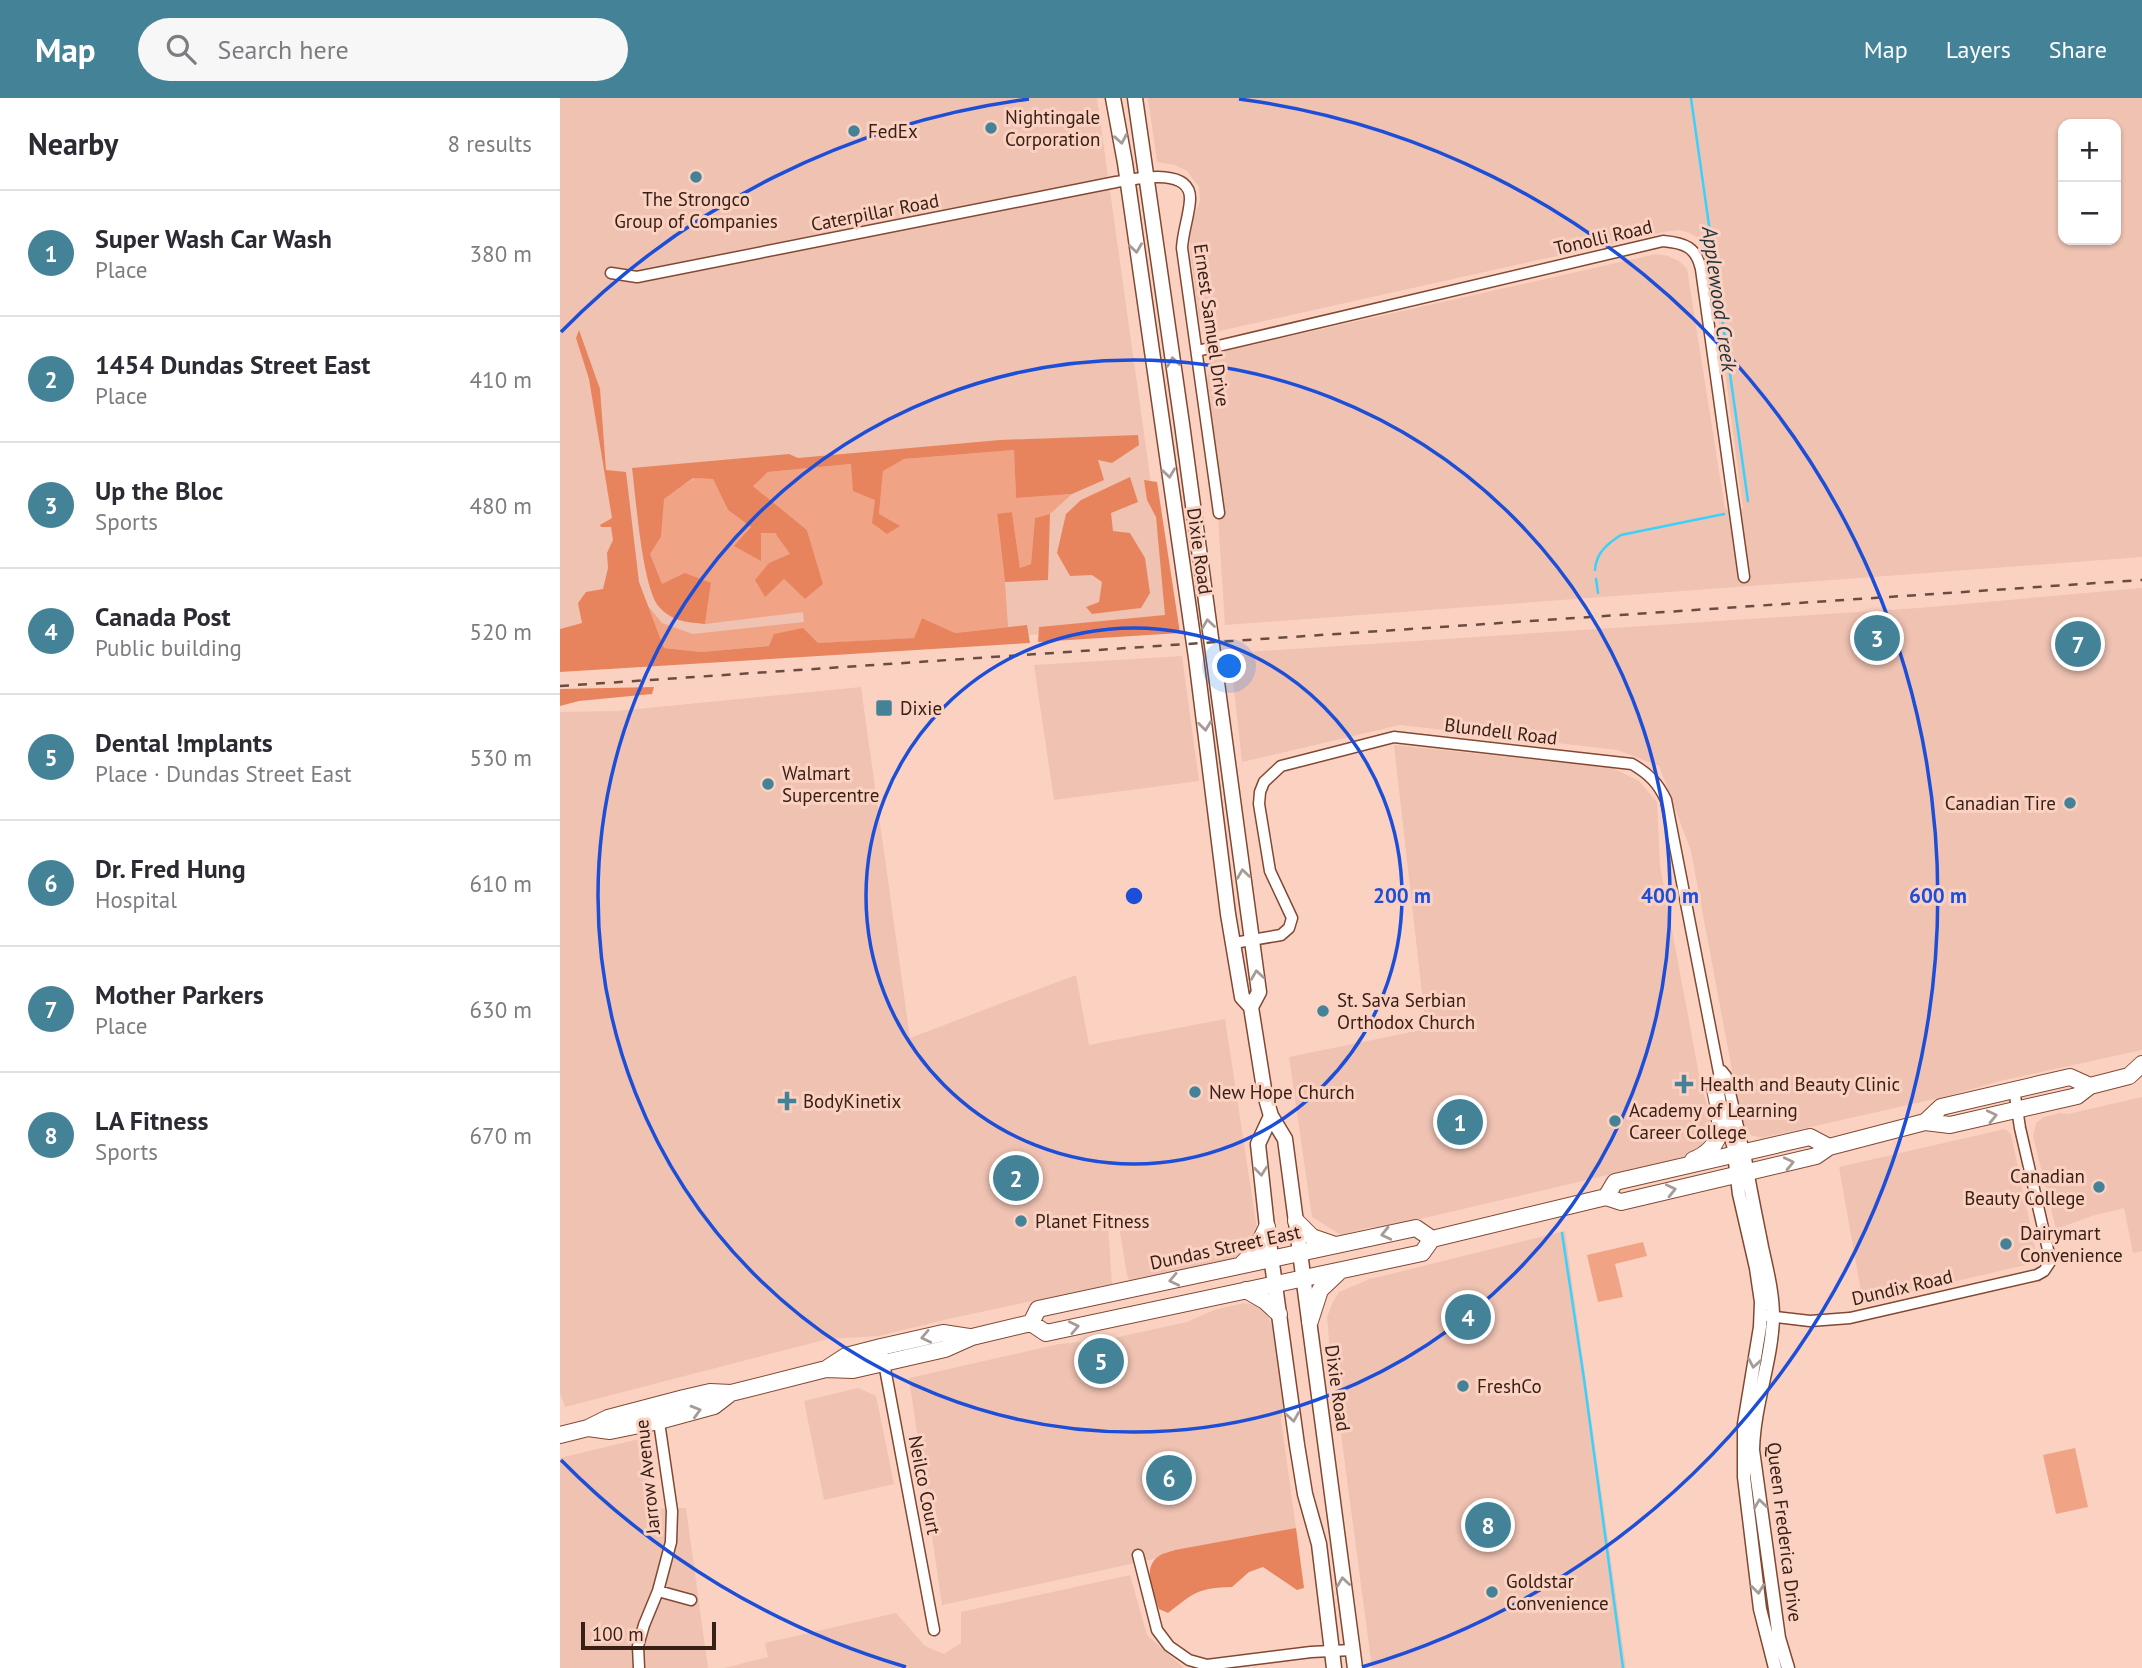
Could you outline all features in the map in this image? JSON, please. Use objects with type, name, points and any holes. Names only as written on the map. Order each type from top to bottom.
[{"type":"main road","name":"Dixie Road","points":[[1113,98],[1196,658],[1226,901],[1242,997],[1251,1007],[1270,1116],[1284,1139],[1354,1668]]},
{"type":"main road","name":"Dixie Road","points":[[1135,98],[1259,992],[1251,1007]]},
{"type":"main road","points":[[1162,425],[1182,424]]},
{"type":"main road","name":"Dundas Street East","points":[[560,1435],[588,1428],[610,1431],[658,1412],[714,1406],[731,1394],[826,1369],[846,1356],[882,1355],[943,1333],[972,1337],[1031,1323],[1046,1333],[1422,1253],[1433,1239],[1606,1197],[1621,1202],[1816,1156],[1829,1147],[1925,1122],[1950,1125],[2077,1096],[2090,1086],[2136,1077],[2142,1065]]},
{"type":"main road","points":[[1674,1168],[1709,1151],[1717,1138],[1721,1122],[1715,1089],[1719,1073]]},
{"type":"main road","name":"Dundas Street East","points":[[1925,1122],[1941,1107],[2014,1089],[2070,1077],[2090,1086]]},
{"type":"main road","points":[[1270,1116],[1258,1144],[1267,1227],[1305,1493],[1319,1544],[1334,1668]]},
{"type":"main road","name":"Dundas Street East","points":[[1606,1197],[1615,1182],[1810,1137],[1829,1147]]},
{"type":"main road","points":[[1296,1221],[1312,1237],[1337,1245]]},
{"type":"main road","points":[[1241,1265],[1256,1250],[1267,1227]]},
{"type":"main road","name":"Dundas Street East","points":[[1031,1323],[1038,1309],[1416,1228],[1433,1239]]},
{"type":"main road","points":[[1310,1321],[1320,1290],[1342,1270]]},
{"type":"main road","points":[[1246,1290],[1265,1301],[1279,1314]]},
{"type":"street","name":"Caterpillar Road","points":[[611,273],[637,277],[1146,178]]},
{"type":"street","name":"Ernest Samuel Drive","points":[[1146,178],[1180,180],[1190,195],[1182,248],[1219,513]]},
{"type":"street","name":"Tonolli Road","points":[[1197,351],[1663,241],[1678,242],[1698,257],[1701,269],[1745,577]]},
{"type":"street","name":"Blundell Road","points":[[1234,943],[1281,935],[1292,921],[1270,872],[1259,813],[1260,792],[1264,782],[1281,766],[1394,737],[1632,764],[1659,785],[1666,800],[1719,1073],[1726,1076],[1739,1153]]},
{"type":"street","points":[[2014,1089],[2017,1110]]},
{"type":"street","name":"Dundix Road","points":[[1767,1316],[1810,1321],[1850,1318],[2038,1275],[2050,1262],[2049,1254],[2017,1110]]},
{"type":"street","name":"Queen Frederica Drive","points":[[1739,1153],[1770,1283],[1754,1425],[1754,1450],[1779,1638],[1788,1668]]},
{"type":"street","name":"Queen Frederica Drive","points":[[1767,1316],[1747,1399],[1743,1464],[1760,1609],[1775,1668]]},
{"type":"street","name":"Neilco Court","points":[[882,1355],[934,1630]]},
{"type":"street","name":"Jarrow Avenue","points":[[639,1668],[638,1646],[658,1591],[671,1542],[672,1521],[658,1412]]},
{"type":"street","points":[[1138,1555],[1157,1630],[1169,1646],[1189,1660],[1207,1665],[1352,1650]]},
{"type":"street","points":[[658,1591],[691,1600]]},
{"type":"shaded area","points":[[560,98],[1097,98],[1171,626],[560,664]]},
{"type":"shaded area","points":[[1148,98],[2142,98],[2142,557],[1225,625],[1207,380],[1216,353],[1656,254],[1668,256],[1687,269],[1725,509],[1743,508],[1710,258],[1699,239],[1690,233],[1669,231],[1219,331],[1211,329],[1199,319],[1190,251],[1190,228],[1200,201],[1199,187],[1187,171],[1175,165],[1157,162]]},
{"type":"shaded area","points":[[579,330],[600,389],[606,470],[626,472],[639,582],[664,648],[701,652],[769,646],[774,634],[803,628],[818,643],[914,638],[922,618],[955,633],[1027,625],[1030,643],[560,672],[560,629],[582,623],[578,603],[586,592],[603,589],[608,568],[607,553],[613,540],[611,527],[600,525],[612,518],[589,379],[576,338]]},
{"type":"shaded area","points":[[1138,435],[1139,445],[1112,463],[1098,460],[1104,480],[1072,494],[1016,498],[1014,450],[904,459],[883,471],[879,514],[900,526],[887,534],[872,523],[875,500],[853,491],[851,464],[768,472],[753,486],[807,530],[823,584],[805,599],[784,579],[765,597],[755,580],[769,563],[790,554],[775,533],[761,533],[761,561],[734,546],[751,527],[728,510],[713,479],[693,478],[664,499],[661,537],[650,554],[662,584],[685,573],[711,583],[705,624],[681,621],[665,613],[654,598],[649,583],[632,468],[789,454],[798,458],[1000,440]]},
{"type":"shaded area","points":[[1014,450],[1016,498],[1072,494],[1050,514],[1035,518],[1031,564],[1020,568],[1012,512],[997,515],[1008,627],[955,633],[922,618],[914,638],[701,652],[664,648],[648,606],[662,623],[693,634],[804,622],[803,612],[705,624],[711,583],[662,585],[650,554],[661,537],[663,499],[694,478],[713,479],[728,510],[751,527],[735,547],[761,533],[775,533],[791,555],[769,563],[765,596],[784,579],[805,599],[823,584],[807,530],[752,485],[768,472],[852,464],[875,500],[879,514],[883,470],[904,459]]},
{"type":"shaded area","points":[[1130,477],[1138,502],[1111,513],[1113,531],[1130,533],[1145,558],[1150,593],[1141,608],[1092,614],[1086,607],[1099,602],[1102,582],[1092,575],[1070,576],[1057,553],[1066,514],[1081,500]]},
{"type":"shaded area","points":[[1144,480],[1157,482],[1180,633],[1038,642],[1039,627],[1165,615],[1156,517],[1147,500]]},
{"type":"shaded area","points":[[1012,512],[1020,568],[1031,564],[1035,518],[1050,514],[1048,580],[1005,582],[997,514]]},
{"type":"shaded area","points":[[2142,588],[2142,1050],[1761,1138],[1751,1135],[1745,1127],[1691,851],[1659,766],[1618,750],[1400,725],[1242,762],[1230,653],[1919,608]]},
{"type":"shaded area","points":[[1182,656],[1199,781],[1054,800],[1034,665]]},
{"type":"shaded area","points":[[654,687],[652,694],[579,701],[560,706],[560,689]]},
{"type":"shaded area","points":[[861,687],[910,1038],[1076,975],[1089,1045],[1225,1019],[1257,1229],[1255,1237],[1240,1255],[1234,1258],[1130,1281],[1118,1219],[1108,1227],[1112,1284],[879,1336],[828,1339],[565,1407],[560,1393],[560,712],[617,711]]},
{"type":"shaded area","points":[[1394,745],[1613,768],[1639,781],[1657,802],[1660,866],[1701,1085],[1713,1126],[1702,1147],[1676,1159],[1399,1224],[1366,1228],[1341,1235],[1312,1217],[1289,1057],[1426,1029]]},
{"type":"shaded area","points":[[2142,1097],[2142,1251],[2133,1253],[2124,1208],[2056,1229],[2033,1136],[2036,1123],[2044,1117],[2060,1113],[2068,1114]]},
{"type":"shaded area","points":[[2005,1129],[2011,1134],[2038,1262],[1863,1303],[1839,1167]]},
{"type":"shaded area","points":[[1565,1231],[1626,1668],[1372,1668],[1330,1351],[1327,1317],[1332,1304],[1339,1292],[1370,1279]]},
{"type":"shaded area","points":[[1643,1242],[1647,1256],[1615,1264],[1623,1297],[1598,1302],[1587,1255]]},
{"type":"shaded area","points":[[1244,1303],[1262,1308],[1272,1326],[1283,1408],[1281,1420],[1296,1528],[942,1605],[909,1378],[1059,1344],[1105,1340],[1187,1322],[1214,1310]]},
{"type":"shaded area","points":[[858,1388],[876,1396],[894,1484],[824,1500],[804,1401]]},
{"type":"shaded area","points":[[639,1439],[653,1509],[686,1508],[708,1668],[560,1668],[560,1458]]},
{"type":"shaded area","points":[[2075,1448],[2088,1507],[2056,1514],[2043,1455]]},
{"type":"shaded area","points":[[1296,1528],[1304,1588],[1297,1590],[1263,1567],[1249,1572],[1232,1587],[1197,1592],[1168,1613],[1159,1609],[1150,1574],[1154,1561],[1161,1555],[1175,1550]]},
{"type":"shaded area","points":[[1130,1575],[1147,1635],[1184,1668],[724,1668],[768,1657],[765,1643],[896,1613],[925,1646],[944,1654],[961,1643],[961,1612]]},
{"type":"waterway","name":"Applewood Creek","points":[[1691,98],[1748,501]]},
{"type":"waterway","name":"Applewood Creek","points":[[1595,570],[1603,550],[1621,535],[1724,514]]},
{"type":"waterway","name":"Applewood Creek","points":[[1596,579],[1598,593]]},
{"type":"waterway","points":[[1562,1233],[1623,1668]]},
{"type":"railway","points":[[560,686],[2142,580]]},
{"type":"place","name":"Nightingale Corporation","points":[[991,128]]},
{"type":"place","name":"FedEx","points":[[854,131]]},
{"type":"place","name":"The Strongco Group of Companies","points":[[696,177]]},
{"type":"place","name":"Up the Bloc","points":[[1877,638]]},
{"type":"place","name":"Mother Parkers","points":[[2078,644]]},
{"type":"place","name":"Dixie","points":[[884,708]]},
{"type":"place","name":"Walmart Supercentre","points":[[768,784]]},
{"type":"place","name":"Canadian Tire","points":[[2070,803]]},
{"type":"place","name":"St. Sava Serbian Orthodox Church","points":[[1323,1011]]},
{"type":"place","name":"Health and Beauty Clinic","points":[[1684,1084]]},
{"type":"place","name":"New Hope Church","points":[[1195,1092]]},
{"type":"place","name":"BodyKinetix","points":[[787,1101]]},
{"type":"place","name":"Academy of Learning Career College","points":[[1615,1121]]},
{"type":"place","name":"Super Wash Car Wash","points":[[1460,1122]]},
{"type":"place","name":"1454 Dundas Street East","points":[[1016,1178]]},
{"type":"place","name":"Canadian Beauty College","points":[[2099,1187]]},
{"type":"place","name":"Planet Fitness","points":[[1021,1221]]},
{"type":"place","name":"Dairymart Convenience","points":[[2006,1244]]},
{"type":"place","name":"Canada Post","points":[[1468,1317]]},
{"type":"place","name":"Dental !mplants","points":[[1101,1361]]},
{"type":"place","name":"FreshCo","points":[[1463,1386]]},
{"type":"place","name":"Dr. Fred Hung","points":[[1169,1478]]},
{"type":"place","name":"LA Fitness","points":[[1488,1525]]},
{"type":"place","name":"Goldstar Convenience","points":[[1492,1592]]}]
